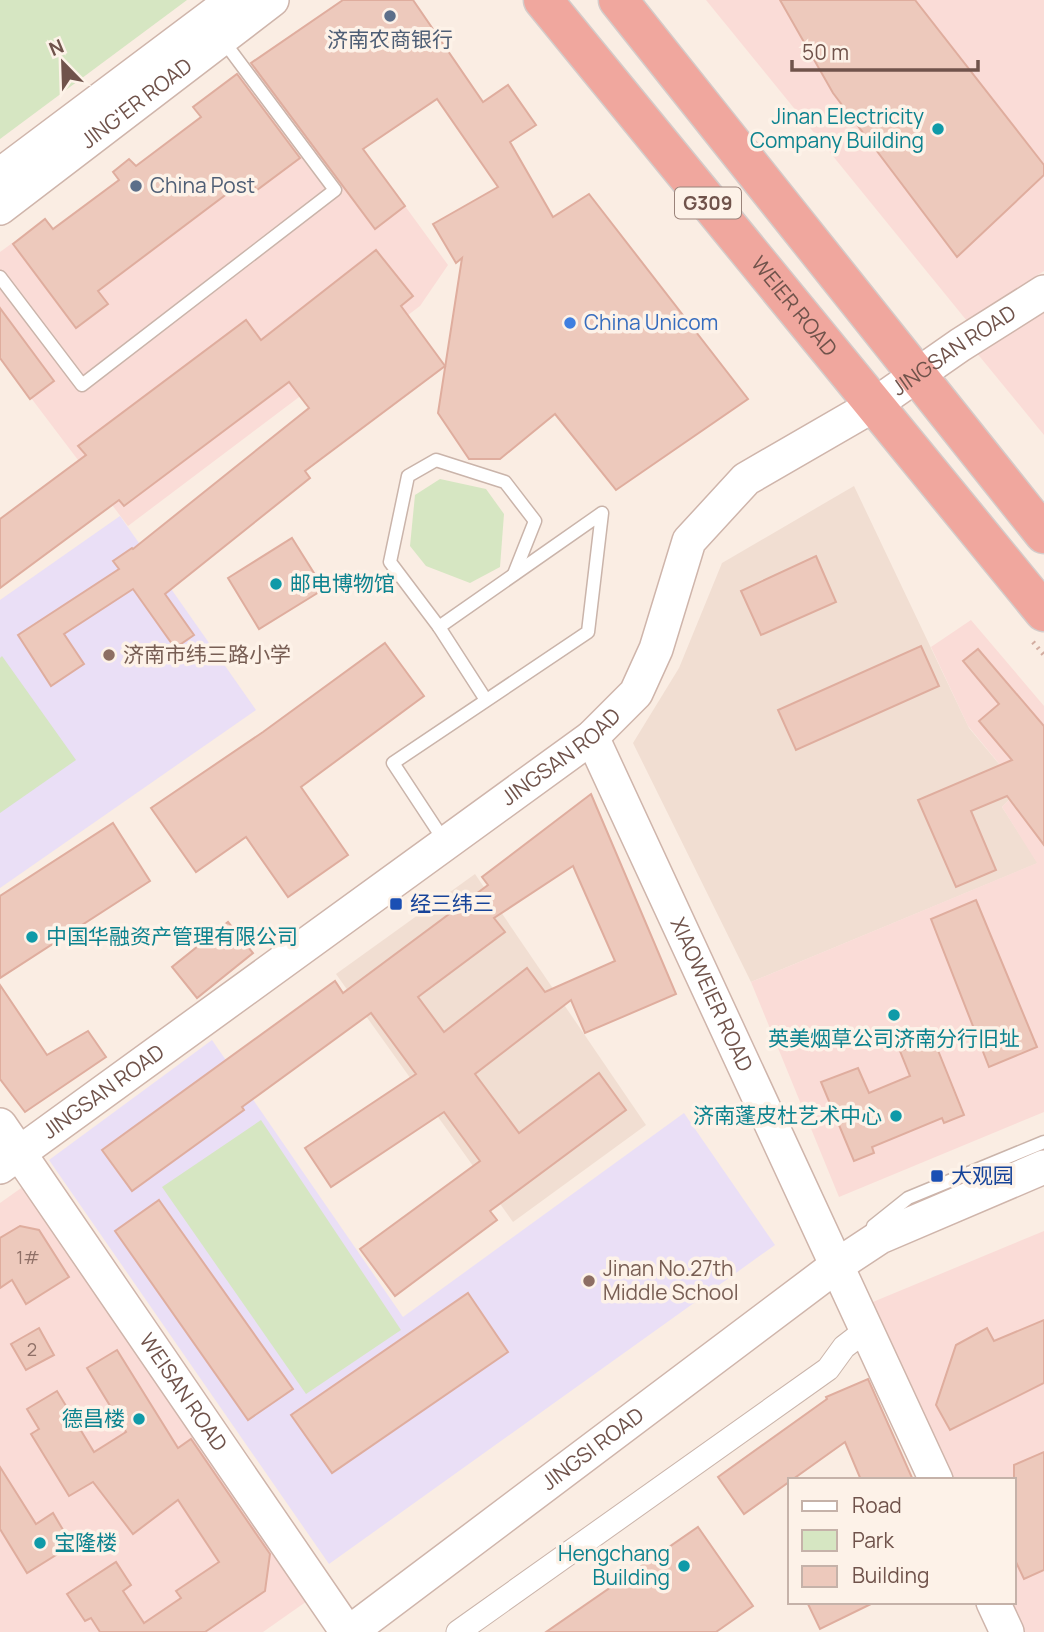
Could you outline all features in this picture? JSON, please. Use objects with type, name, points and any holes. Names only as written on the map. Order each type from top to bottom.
[{"type":"highway","name":"WEIER ROAD","points":[[543,0],[1044,612]]},
{"type":"highway","name":"G309","points":[[618,0],[1044,534]]},
{"type":"street","name":"JING'ER ROAD","points":[[0,175],[233,0]]},
{"type":"street","name":"JING'ER ROAD","points":[[0,208],[272,0]]},
{"type":"street","name":"JINGSAN ROAD","points":[[9,1160],[592,737],[636,693],[656,649],[689,541],[746,479],[874,405],[1044,292]]},
{"type":"street","name":"XIAOWEIER ROAD","points":[[592,737],[935,1478]]},
{"type":"street","name":"WEISAN ROAD","points":[[0,1125],[9,1160],[348,1632]]},
{"type":"street","name":"JINGSI ROAD","points":[[348,1632],[836,1266],[880,1237],[1044,1167]]},
{"type":"street","name":"JINGSI ROAD","points":[[836,1266],[875,1261],[1044,1192]]},
{"type":"street","points":[[458,1632],[828,1369],[844,1347],[866,1331]]},
{"type":"street","points":[[994,1604],[1007,1632]]},
{"type":"lane","points":[[0,277],[82,385],[335,190],[222,38]]},
{"type":"lane","points":[[486,700],[439,627],[390,562],[408,476],[436,460],[505,482],[535,521],[514,575]]},
{"type":"lane","points":[[439,627],[602,513],[588,632],[393,763],[445,843]]},
{"type":"lane","points":[[836,1266],[870,1229],[908,1198],[1044,1142]]},
{"type":"shaded area","points":[[706,0],[1044,0],[1044,271],[967,321]]},
{"type":"shaded area","points":[[284,40],[448,265],[420,306],[128,526],[0,357],[0,252],[22,236],[24,239],[45,219],[53,229],[119,181],[113,172],[129,159],[136,165],[201,118],[193,107],[220,92],[217,88]]},
{"type":"shaded area","points":[[1044,307],[1044,435],[976,352]]},
{"type":"shaded area","points":[[854,486],[969,728],[1020,789],[1002,807],[1038,863],[751,982],[633,743],[679,668],[722,563]]},
{"type":"shaded area","name":"济南市纬三路小学","points":[[120,516],[256,710],[0,888],[0,600]]},
{"type":"shaded area","name":"英美烟草公司济南分行旧址","points":[[971,620],[1044,706],[1044,1112],[839,1197],[751,982],[1037,863],[1002,807],[1020,789],[968,726],[931,647]]},
{"type":"shaded area","points":[[475,874],[646,1125],[513,1222],[336,974]]},
{"type":"shaded area","name":"Jinan No.27th Middle School","points":[[212,1040],[403,1317],[684,1113],[775,1245],[329,1564],[49,1160]]},
{"type":"shaded area","points":[[24,1186],[310,1599],[263,1632],[0,1632],[0,1203]]},
{"type":"shaded area","points":[[1044,1231],[1044,1632],[1025,1632],[1012,1604],[1016,1604],[1016,1478],[951,1478],[868,1304]]},
{"type":"green space","points":[[0,0],[187,0],[0,139]]},
{"type":"green space","points":[[440,479],[486,489],[504,514],[500,567],[470,583],[426,566],[410,546],[415,495]]},
{"type":"green space","points":[[2,656],[76,760],[0,813],[0,658]]},
{"type":"green space","points":[[261,1120],[401,1330],[306,1394],[162,1187]]},
{"type":"building","points":[[343,0],[413,0],[483,102],[508,85],[536,125],[510,142],[553,217],[589,194],[748,399],[616,490],[555,414],[500,459],[469,459],[438,413],[462,258],[456,263],[433,224],[498,187],[437,99],[363,149],[405,206],[375,229],[251,63]]},
{"type":"building","name":"Jinan Electricity Company Building","points":[[780,0],[915,0],[1044,165],[1044,175],[957,257],[833,93]]},
{"type":"building","points":[[237,74],[300,158],[257,190],[248,178],[98,291],[108,304],[76,328],[13,244],[45,219],[53,229],[119,180],[113,172],[129,159],[136,166],[201,117],[193,107]]},
{"type":"building","points":[[376,250],[413,296],[401,306],[445,366],[305,471],[310,478],[165,594],[194,635],[175,648],[133,589],[64,634],[84,664],[51,686],[18,635],[119,569],[113,561],[133,549],[309,408],[289,382],[124,506],[119,500],[0,588],[0,519],[86,455],[78,446],[246,320],[261,340]]},
{"type":"building","points":[[0,308],[54,381],[30,399],[0,358]]},
{"type":"building","name":"邮电博物馆","points":[[292,538],[324,589],[259,629],[228,578]]},
{"type":"building","points":[[816,556],[836,602],[761,635],[741,591]]},
{"type":"building","points":[[385,643],[424,696],[301,787],[348,855],[288,897],[246,837],[196,872],[151,808],[263,732]]},
{"type":"building","points":[[921,646],[939,686],[796,750],[778,710]]},
{"type":"building","points":[[978,649],[1044,726],[1044,845],[1007,796],[971,811],[996,870],[956,887],[918,800],[1012,760],[979,721],[999,704],[963,661]]},
{"type":"building","points":[[591,794],[676,994],[585,1033],[571,1000],[475,1074],[519,1133],[599,1073],[626,1110],[490,1211],[497,1220],[395,1296],[360,1249],[480,1161],[444,1112],[331,1187],[305,1148],[416,1074],[371,1013],[132,1191],[102,1150],[335,981],[343,993],[488,885],[482,877]],"holes":[[[573,866],[615,961],[545,992],[527,968],[444,1032],[418,997],[505,932],[494,918]]]},
{"type":"building","name":"中国华融资产管理有限公司","points":[[113,823],[150,881],[0,978],[0,896]]},
{"type":"building","points":[[976,900],[1037,1047],[989,1067],[931,919]]},
{"type":"building","points":[[228,922],[253,953],[197,998],[172,967]]},
{"type":"building","points":[[0,985],[47,1055],[88,1031],[106,1057],[25,1112],[0,1079]]},
{"type":"building","points":[[933,1038],[964,1115],[944,1123],[942,1118],[872,1147],[874,1153],[854,1161],[821,1082],[858,1068],[869,1093],[910,1076],[900,1051]]},
{"type":"building","points":[[159,1200],[293,1389],[248,1420],[115,1231]]},
{"type":"building","points":[[20,1226],[39,1230],[69,1277],[26,1304],[12,1280],[0,1288],[0,1238]]},
{"type":"building","points":[[468,1293],[508,1352],[332,1473],[291,1415]]},
{"type":"building","points":[[1044,1320],[1044,1383],[950,1430],[936,1405],[956,1345],[987,1328],[994,1341]]},
{"type":"building","points":[[39,1328],[54,1355],[26,1370],[11,1344]]},
{"type":"building","points":[[117,1350],[178,1448],[191,1439],[270,1554],[265,1591],[205,1632],[100,1632],[91,1618],[85,1621],[67,1594],[116,1562],[131,1585],[123,1591],[144,1623],[181,1598],[176,1591],[219,1562],[178,1500],[133,1534],[93,1482],[69,1496],[31,1434],[39,1429],[27,1409],[57,1391],[94,1452],[126,1432],[87,1368]]},
{"type":"building","points":[[868,1379],[912,1478],[860,1478],[845,1442],[794,1478],[788,1478],[788,1483],[744,1514],[718,1477],[827,1399],[826,1397]]},
{"type":"building","points":[[1044,1452],[1044,1570],[1024,1579],[1016,1562],[1014,1465]]},
{"type":"building","points":[[0,1467],[36,1524],[53,1513],[72,1545],[27,1573],[0,1529]]},
{"type":"building","name":"Hengchang Building","points":[[698,1527],[753,1606],[716,1632],[546,1632]]},
{"type":"building","points":[[808,1604],[871,1604],[820,1629]]},
{"type":"place","name":"济南农商银行","points":[[390,16]]},
{"type":"place","name":"Jinan Electricity Company Building","points":[[938,129]]},
{"type":"place","name":"China Post","points":[[136,186]]},
{"type":"place","name":"China Unicom","points":[[570,323]]},
{"type":"place","name":"邮电博物馆","points":[[276,584]]},
{"type":"place","name":"济南市纬三路小学","points":[[109,655]]},
{"type":"place","name":"经三纬三","points":[[396,904]]},
{"type":"place","name":"中国华融资产管理有限公司","points":[[32,937]]},
{"type":"place","name":"英美烟草公司济南分行旧址","points":[[894,1015]]},
{"type":"place","name":"济南蓬皮杜艺术中心","points":[[896,1116]]},
{"type":"place","name":"大观园","points":[[937,1176]]},
{"type":"place","name":"Jinan No.27th Middle School","points":[[589,1281]]},
{"type":"place","name":"德昌楼","points":[[139,1419]]},
{"type":"place","name":"宝隆楼","points":[[40,1543]]},
{"type":"place","name":"Hengchang Building","points":[[684,1566]]}]
